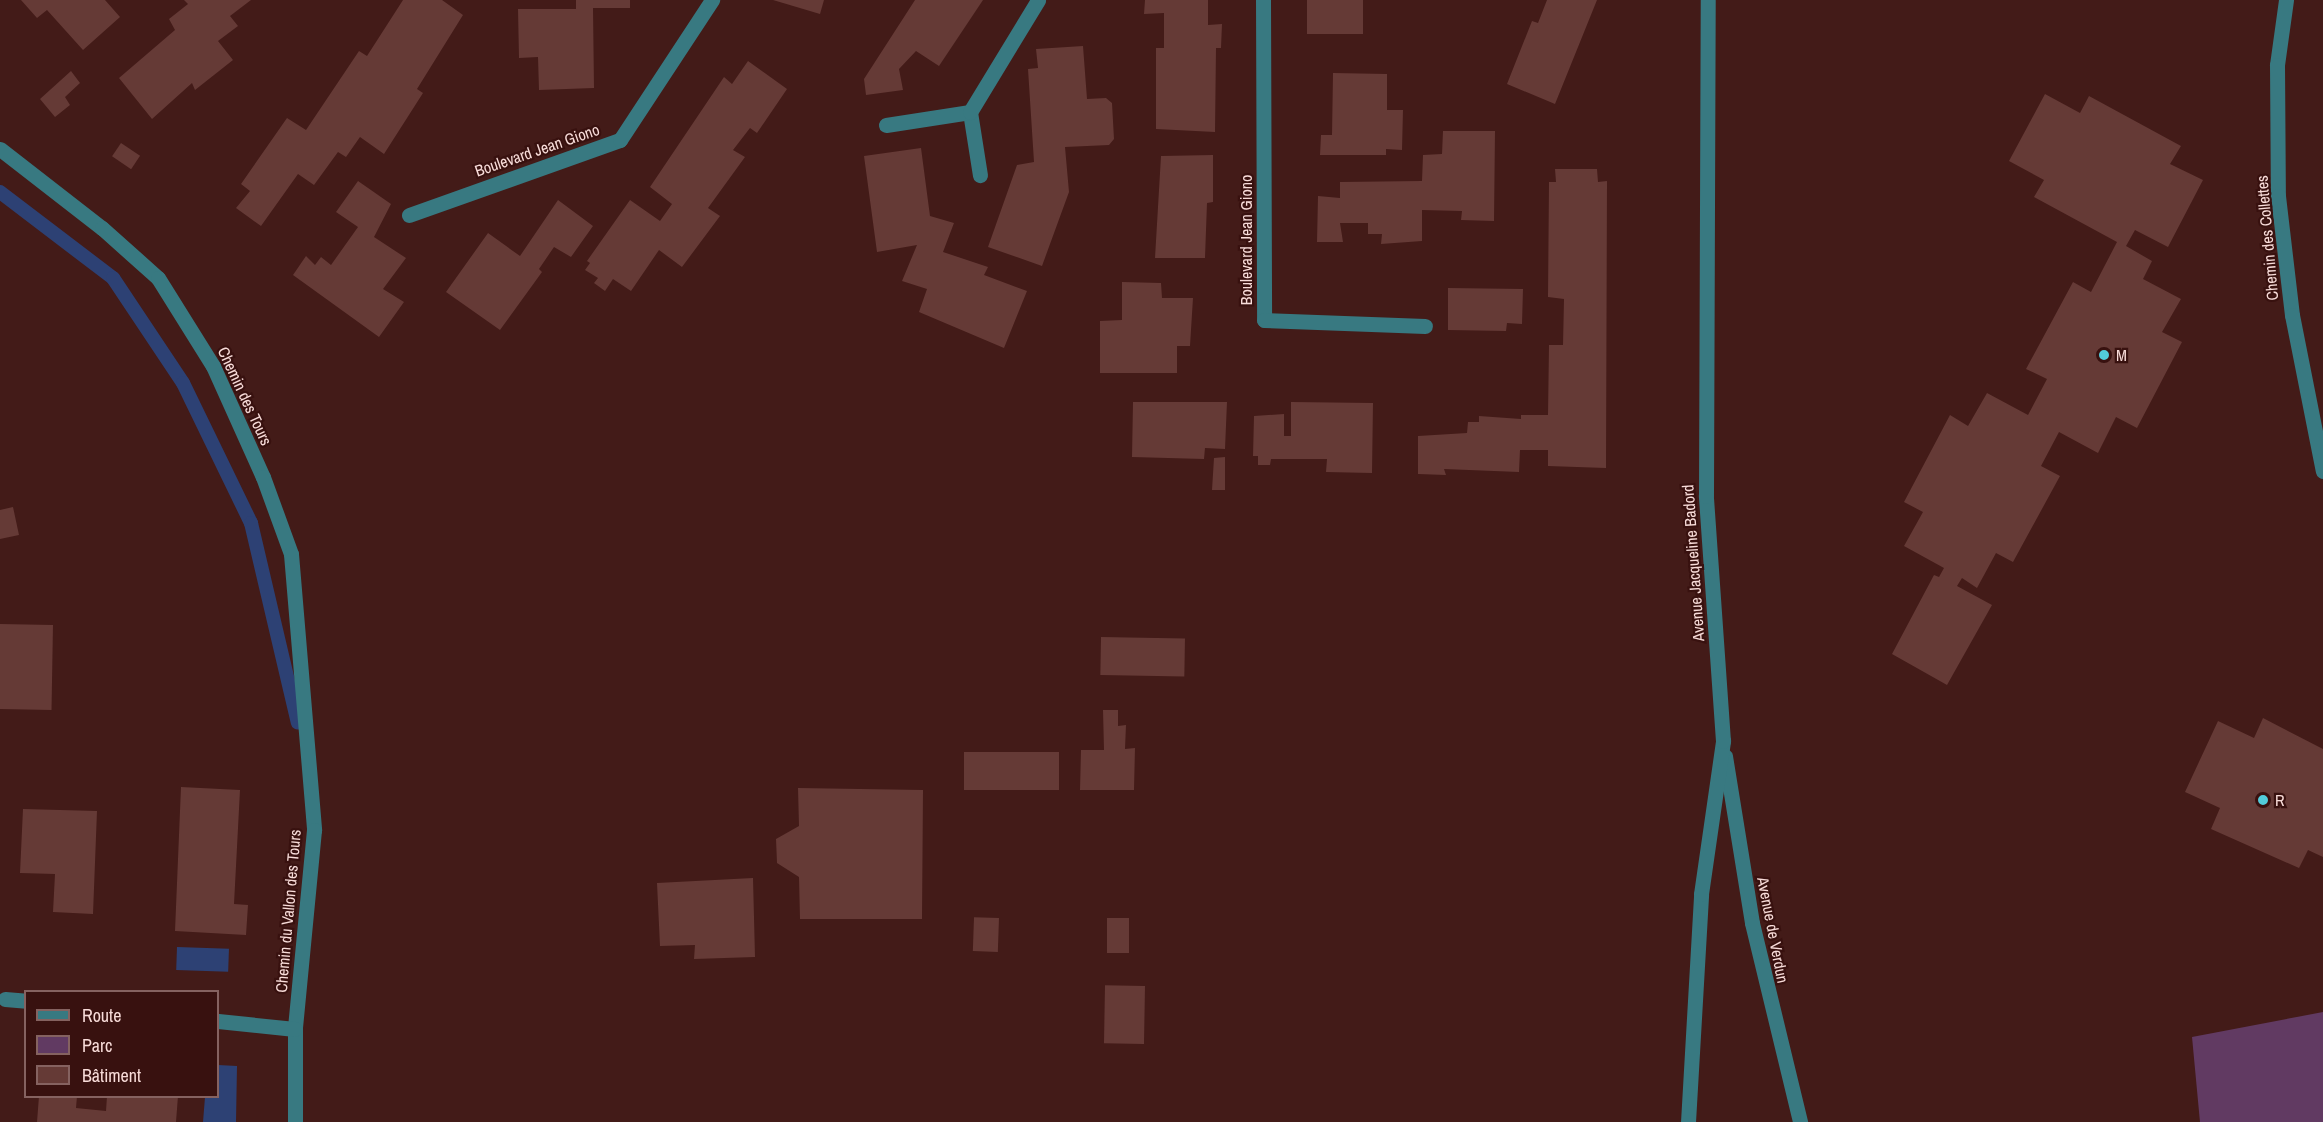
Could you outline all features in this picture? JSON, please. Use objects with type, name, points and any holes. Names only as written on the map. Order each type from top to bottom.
[{"type":"street","name":"Boulevard Jean Giono","points":[[409,215],[620,140],[712,0]]},
{"type":"street","points":[[980,175],[970,112],[1038,0]]},
{"type":"street","name":"Boulevard Jean Giono","points":[[1263,0],[1264,320],[1425,326]]},
{"type":"street","name":"Avenue Jacqueline Badord","points":[[1688,1122],[1701,894],[1723,741],[1706,495],[1708,0]]},
{"type":"street","name":"Chemin des Collettes","points":[[2286,0],[2277,65],[2278,196],[2292,315],[2323,471]]},
{"type":"street","points":[[886,126],[970,112]]},
{"type":"street","name":"Chemin des Tours","points":[[0,149],[102,228],[158,278],[213,366],[263,477],[291,554],[305,702]]},
{"type":"street","name":"Chemin du Vallon des Tours","points":[[295,1122],[295,1029],[314,830],[305,702]]},
{"type":"street","name":"Avenue de Verdun","points":[[1723,741],[1752,923],[1800,1122]]},
{"type":"street","points":[[5,999],[24,1001]]},
{"type":"street","points":[[219,1021],[295,1029]]},
{"type":"green space","points":[[2323,1012],[2323,1122],[2200,1122],[2192,1037]]},
{"type":"water","points":[[177,947],[229,949],[228,972],[176,970]]},
{"type":"water","points":[[219,1065],[237,1066],[236,1122],[203,1122],[205,1098],[219,1098]]},
{"type":"building","points":[[21,0],[105,0],[120,17],[83,50],[47,10],[37,18]]},
{"type":"building","points":[[184,0],[251,0],[230,16],[238,26],[218,41],[233,60],[195,90],[192,83],[152,119],[119,78],[175,30],[169,19],[188,4]]},
{"type":"building","points":[[403,0],[442,0],[463,15],[417,89],[423,93],[384,154],[360,137],[346,157],[338,152],[314,185],[298,174],[261,226],[236,208],[250,191],[241,184],[287,118],[306,130],[359,51],[367,56]]},
{"type":"building","points":[[576,0],[630,0],[630,8],[593,8],[594,88],[539,90],[538,57],[519,58],[518,9],[576,9]]},
{"type":"building","points":[[773,0],[824,0],[820,14]]},
{"type":"building","points":[[915,0],[983,0],[939,66],[916,51],[899,69],[903,90],[866,95],[864,79]]},
{"type":"building","points":[[1145,0],[1208,0],[1208,25],[1222,24],[1221,48],[1216,48],[1215,132],[1156,129],[1156,48],[1164,48],[1164,13],[1144,14]]},
{"type":"building","points":[[1307,0],[1363,0],[1363,34],[1307,34]]},
{"type":"building","points":[[1547,0],[1597,0],[1555,104],[1507,84],[1532,21],[1538,23]]},
{"type":"building","points":[[1083,46],[1087,99],[1106,98],[1112,103],[1114,139],[1109,145],[1065,147],[1069,192],[1042,266],[988,247],[1017,165],[1034,162],[1028,69],[1038,68],[1036,49]]},
{"type":"building","points":[[748,61],[787,89],[757,133],[750,128],[733,150],[745,157],[708,208],[720,216],[682,267],[659,250],[631,291],[613,279],[605,291],[594,283],[598,278],[585,270],[590,263],[587,261],[630,200],[660,221],[672,204],[650,187],[724,77],[732,84]]},
{"type":"building","points":[[71,71],[80,83],[65,97],[70,105],[55,117],[40,99]]},
{"type":"building","points":[[1333,73],[1387,74],[1387,110],[1403,110],[1402,150],[1386,149],[1386,155],[1320,155],[1321,135],[1332,135]]},
{"type":"building","points":[[2045,94],[2080,113],[2089,96],[2181,146],[2170,164],[2203,180],[2168,247],[2135,230],[2126,246],[2152,261],[2143,279],[2181,299],[2162,332],[2182,342],[2137,428],[2116,417],[2098,453],[2059,432],[2041,466],[2060,476],[2013,562],[1996,553],[1977,588],[1962,578],[1957,586],[1992,605],[1947,685],[1892,654],[1934,575],[1939,577],[1944,568],[1904,546],[1923,512],[1904,502],[1950,415],[1968,426],[1987,393],[2028,415],[2047,379],[2026,369],[2073,282],[2091,292],[2117,242],[2034,197],[2044,180],[2009,161]]},
{"type":"building","points":[[1443,131],[1495,131],[1494,221],[1461,220],[1462,211],[1422,210],[1422,241],[1381,244],[1382,234],[1368,234],[1368,223],[1340,223],[1343,242],[1317,242],[1318,196],[1340,198],[1340,182],[1422,181],[1423,155],[1442,154]]},
{"type":"building","points":[[121,143],[140,156],[131,169],[112,156]]},
{"type":"building","points":[[921,148],[930,216],[954,223],[943,252],[988,267],[984,275],[1027,291],[1004,348],[919,312],[927,289],[902,281],[917,245],[877,252],[864,156]]},
{"type":"building","points":[[1213,155],[1213,202],[1207,203],[1205,258],[1155,258],[1161,156]]},
{"type":"building","points":[[1555,169],[1597,169],[1598,182],[1607,181],[1606,468],[1548,466],[1548,450],[1520,450],[1519,472],[1444,469],[1446,475],[1418,474],[1418,436],[1467,433],[1468,422],[1479,422],[1479,416],[1521,419],[1521,415],[1548,415],[1549,345],[1563,345],[1564,299],[1548,297],[1549,182],[1556,182]]},
{"type":"building","points":[[358,181],[391,204],[374,237],[406,258],[383,289],[404,302],[379,337],[293,275],[306,256],[315,265],[321,257],[331,265],[358,227],[336,212]]},
{"type":"building","points":[[558,200],[593,226],[571,257],[554,247],[539,269],[542,272],[500,330],[446,292],[488,233],[520,256]]},
{"type":"building","points":[[1122,282],[1161,283],[1162,298],[1193,298],[1190,346],[1177,346],[1177,373],[1100,373],[1100,321],[1122,320]]},
{"type":"building","points":[[1448,288],[1523,289],[1522,324],[1507,323],[1506,331],[1448,330]]},
{"type":"building","points":[[1133,402],[1227,402],[1225,449],[1205,448],[1204,459],[1132,457]]},
{"type":"building","points":[[1291,402],[1373,403],[1372,473],[1326,472],[1327,459],[1271,459],[1270,465],[1258,465],[1258,456],[1253,456],[1254,416],[1284,414],[1284,436],[1291,436]]},
{"type":"building","points":[[1225,457],[1225,490],[1212,490],[1214,458]]},
{"type":"building","points":[[13,507],[19,535],[0,539],[0,510]]},
{"type":"building","points":[[0,624],[53,625],[52,710],[0,709]]},
{"type":"building","points":[[1101,637],[1185,638],[1184,676],[1100,675]]},
{"type":"building","points":[[1103,710],[1118,710],[1118,726],[1126,725],[1125,749],[1135,748],[1134,790],[1080,790],[1081,750],[1104,750]]},
{"type":"building","name":"R","points":[[2263,718],[2323,749],[2323,857],[2308,850],[2299,868],[2211,829],[2220,808],[2185,792],[2218,721],[2254,738]]},
{"type":"building","points":[[964,752],[1059,752],[1059,790],[964,790]]},
{"type":"building","points":[[181,787],[240,790],[234,904],[248,905],[246,935],[175,931]]},
{"type":"building","points":[[798,788],[923,790],[922,919],[800,919],[799,877],[777,863],[776,839],[799,826]]},
{"type":"building","points":[[23,809],[97,811],[93,914],[53,912],[55,874],[20,873]]},
{"type":"building","points":[[753,878],[755,957],[694,959],[695,945],[660,946],[657,883]]},
{"type":"building","points":[[974,917],[999,918],[998,952],[973,951]]},
{"type":"building","points":[[1107,918],[1129,918],[1129,953],[1107,953]]},
{"type":"building","points":[[1105,985],[1145,986],[1144,1044],[1104,1043]]},
{"type":"building","points":[[39,1098],[77,1098],[76,1108],[106,1111],[107,1098],[178,1098],[176,1122],[37,1122]]},
{"type":"waterway","points":[[0,192],[113,278],[183,383],[251,523],[298,723]]},
{"type":"place","name":"M","points":[[2104,355]]},
{"type":"place","name":"R","points":[[2263,800]]}]
